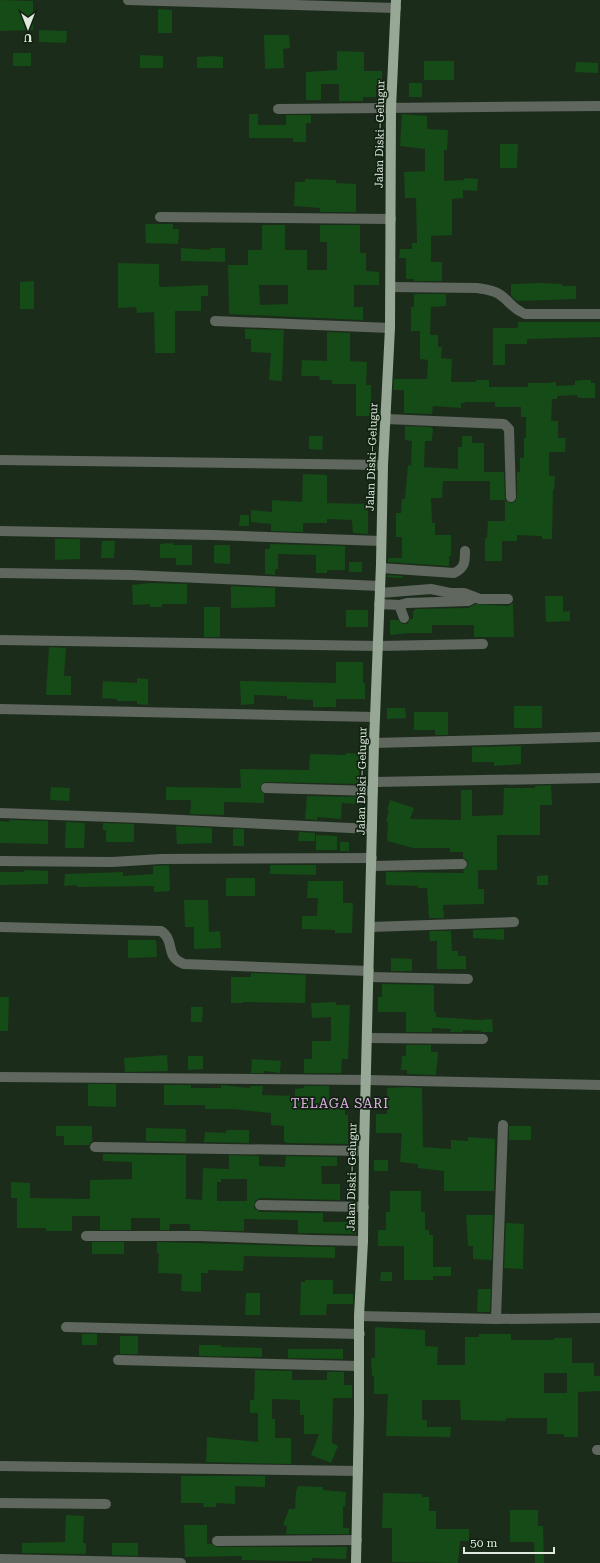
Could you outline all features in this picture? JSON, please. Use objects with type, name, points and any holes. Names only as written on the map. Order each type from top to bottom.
[{"type":"main road","name":"Jalan Diski–Gelugur","points":[[356,1563],[360,1334],[359,1316],[364,1207],[364,1151],[367,1080],[374,743],[381,568],[383,465],[390,328],[391,108],[396,4]]},
{"type":"street","points":[[128,0],[396,4]]},
{"type":"street","points":[[278,109],[600,106]]},
{"type":"street","points":[[160,217],[391,218]]},
{"type":"street","points":[[391,287],[477,288],[500,295],[515,310],[525,314],[600,314]]},
{"type":"street","points":[[215,321],[390,328]]},
{"type":"street","points":[[386,419],[504,424],[508,429],[511,497]]},
{"type":"street","points":[[0,460],[383,465]]},
{"type":"street","points":[[0,531],[214,535],[381,541]]},
{"type":"street","points":[[381,568],[454,573],[459,571],[465,563],[465,551]]},
{"type":"street","points":[[0,573],[131,575],[380,589],[393,592],[431,589],[450,593],[464,593],[480,599],[508,599]]},
{"type":"street","points":[[393,592],[404,618]]},
{"type":"street","points":[[379,604],[468,601],[474,598]]},
{"type":"street","points":[[0,640],[378,646],[483,644]]},
{"type":"street","points":[[0,709],[375,717]]},
{"type":"street","points":[[374,743],[600,737]]},
{"type":"street","points":[[266,788],[374,787],[600,778]]},
{"type":"street","points":[[0,813],[372,829]]},
{"type":"street","points":[[0,860],[112,862],[161,859],[462,864]]},
{"type":"street","points":[[370,927],[514,922]]},
{"type":"street","points":[[0,927],[161,931],[166,934],[172,955],[176,961],[184,964],[468,979]]},
{"type":"street","points":[[368,1038],[483,1039]]},
{"type":"street","points":[[0,1076],[367,1080],[600,1085]]},
{"type":"street","points":[[496,1319],[503,1125]]},
{"type":"street","points":[[95,1146],[364,1151]]},
{"type":"street","points":[[260,1206],[364,1207]]},
{"type":"street","points":[[86,1236],[199,1236],[363,1241]]},
{"type":"street","points":[[359,1316],[496,1319],[600,1318]]},
{"type":"street","points":[[66,1327],[360,1334]]},
{"type":"street","points":[[118,1360],[359,1366]]},
{"type":"street","points":[[0,1466],[358,1471]]},
{"type":"street","points":[[0,1503],[106,1504]]},
{"type":"street","points":[[217,1541],[357,1540]]},
{"type":"street","points":[[0,1559],[181,1563]]},
{"type":"building","points":[[0,0],[33,1],[33,30],[0,31]]},
{"type":"building","points":[[158,9],[172,10],[172,33],[158,33]]},
{"type":"building","points":[[39,30],[67,31],[66,43],[39,42]]},
{"type":"building","points":[[264,35],[289,35],[290,48],[283,49],[284,68],[265,69]]},
{"type":"building","points":[[337,51],[364,52],[364,71],[382,71],[382,85],[376,85],[376,97],[363,97],[363,101],[339,101],[339,84],[321,84],[321,100],[306,100],[306,72],[337,70]]},
{"type":"building","points":[[13,53],[31,53],[31,66],[13,66]]},
{"type":"building","points":[[140,55],[163,56],[163,68],[140,68]]},
{"type":"building","points":[[197,57],[223,57],[223,68],[197,68]]},
{"type":"building","points":[[424,61],[454,61],[454,80],[424,80]]},
{"type":"building","points":[[576,62],[598,63],[598,73],[575,72]]},
{"type":"building","points":[[409,83],[422,83],[422,97],[409,97]]},
{"type":"building","points":[[249,114],[258,114],[258,125],[286,125],[286,115],[311,115],[311,123],[306,123],[306,142],[293,142],[293,138],[249,138]]},
{"type":"building","points":[[402,114],[427,116],[427,129],[448,130],[447,150],[444,150],[444,181],[464,180],[464,178],[478,179],[477,191],[463,190],[463,198],[452,199],[452,235],[431,236],[431,262],[442,262],[442,281],[414,281],[414,279],[406,279],[406,258],[399,258],[400,249],[412,249],[412,243],[417,243],[416,198],[405,198],[404,172],[425,171],[425,149],[400,146]]},
{"type":"building","points":[[500,144],[518,144],[517,168],[500,168]]},
{"type":"building","points":[[305,179],[336,180],[336,183],[356,184],[356,212],[320,212],[320,208],[294,206],[295,182],[305,182]]},
{"type":"building","points":[[145,224],[173,224],[173,229],[179,229],[178,244],[146,243]]},
{"type":"building","points":[[262,225],[285,225],[285,250],[307,250],[307,270],[327,270],[327,242],[320,242],[320,225],[360,225],[360,253],[366,253],[366,271],[379,272],[379,285],[354,285],[354,307],[363,307],[363,320],[229,314],[228,265],[248,265],[248,250],[262,250]],"holes":[[[259,285],[288,285],[288,304],[260,305]]]},
{"type":"building","points":[[181,248],[210,250],[210,248],[225,248],[225,262],[181,261]]},
{"type":"building","points":[[118,263],[159,264],[159,286],[162,287],[208,285],[208,296],[201,296],[201,311],[175,311],[175,353],[155,353],[154,312],[137,313],[136,307],[118,308]]},
{"type":"building","points":[[34,281],[34,309],[20,309],[20,282]]},
{"type":"building","points":[[541,283],[576,286],[576,299],[517,301],[511,296],[511,284]]},
{"type":"building","points":[[414,294],[446,294],[446,306],[431,307],[430,335],[438,335],[438,347],[442,347],[441,358],[452,359],[451,382],[476,382],[476,380],[489,380],[489,387],[528,387],[528,383],[556,382],[556,386],[575,385],[575,381],[582,380],[591,380],[591,383],[595,383],[595,398],[582,398],[577,397],[577,395],[557,396],[557,399],[552,399],[551,421],[558,421],[558,438],[566,438],[565,452],[549,452],[549,476],[555,476],[553,490],[552,539],[542,539],[542,536],[517,535],[517,541],[502,541],[502,561],[485,561],[485,538],[487,538],[488,521],[505,521],[505,500],[490,500],[490,481],[443,481],[442,498],[431,498],[432,523],[435,523],[435,535],[451,535],[451,556],[449,556],[449,566],[388,562],[388,558],[402,558],[402,537],[396,537],[396,513],[401,513],[402,499],[405,499],[408,465],[411,466],[412,441],[405,440],[405,426],[431,427],[433,429],[432,441],[425,441],[424,467],[458,469],[458,447],[462,447],[462,436],[472,436],[472,443],[484,443],[484,472],[504,472],[505,498],[506,501],[511,503],[515,502],[517,497],[517,472],[520,472],[520,458],[524,458],[524,438],[526,438],[526,417],[521,417],[521,407],[495,407],[495,402],[465,402],[461,403],[461,408],[433,406],[432,414],[404,413],[404,390],[393,390],[394,379],[427,379],[428,360],[420,359],[420,331],[411,331],[411,307],[414,307]]},
{"type":"building","points":[[518,322],[600,322],[600,337],[527,339],[527,344],[505,344],[505,365],[493,365],[493,328],[518,328]]},
{"type":"building","points":[[245,329],[284,330],[282,381],[269,380],[271,353],[251,352],[251,339],[245,339]]},
{"type":"building","points":[[327,332],[350,333],[350,361],[367,362],[366,385],[371,385],[371,416],[356,416],[356,384],[332,384],[332,380],[320,380],[319,376],[301,376],[302,360],[327,361]]},
{"type":"building","points":[[309,436],[323,436],[322,450],[309,449]]},
{"type":"building","points":[[303,474],[327,475],[327,503],[368,504],[368,534],[353,533],[352,520],[327,519],[327,523],[303,523],[303,532],[271,531],[271,524],[251,522],[251,510],[272,512],[272,500],[302,502]]},
{"type":"building","points":[[240,515],[249,515],[249,526],[239,526]]},
{"type":"building","points":[[55,539],[80,539],[80,559],[55,560]]},
{"type":"building","points":[[102,541],[115,541],[114,558],[101,558]]},
{"type":"building","points":[[173,543],[173,545],[192,545],[192,565],[176,565],[176,558],[160,558],[160,544]]},
{"type":"building","points":[[270,544],[345,546],[345,570],[327,570],[327,573],[316,573],[316,555],[278,554],[278,569],[275,569],[275,575],[265,574],[265,549],[270,549]]},
{"type":"building","points":[[214,545],[230,545],[230,564],[214,563]]},
{"type":"building","points":[[349,562],[362,562],[362,572],[349,572]]},
{"type":"building","points":[[387,575],[403,576],[402,578],[387,577]]},
{"type":"building","points":[[150,583],[187,584],[187,604],[162,604],[162,607],[150,607],[150,604],[133,605],[132,585]]},
{"type":"building","points":[[231,586],[275,588],[275,607],[231,608]]},
{"type":"building","points":[[545,596],[563,596],[563,612],[570,611],[570,621],[546,622]]},
{"type":"building","points":[[513,603],[514,637],[474,637],[474,625],[432,625],[432,633],[390,635],[390,620],[398,620],[403,624],[407,624],[410,619],[413,619],[413,611],[415,611],[415,609],[468,608],[476,604],[508,606]]},
{"type":"building","points":[[204,607],[220,607],[220,637],[204,637]]},
{"type":"building","points":[[346,610],[368,610],[368,627],[346,627]]},
{"type":"building","points":[[49,647],[66,648],[64,676],[71,676],[71,695],[46,695]]},
{"type":"building","points":[[336,662],[363,662],[365,699],[336,699],[336,707],[313,707],[313,700],[287,699],[287,696],[254,695],[254,704],[241,705],[240,681],[336,683]]},
{"type":"building","points":[[137,678],[148,679],[148,705],[137,704],[137,701],[117,701],[117,699],[102,698],[103,681],[137,683]]},
{"type":"building","points":[[514,706],[542,706],[542,728],[514,728]]},
{"type":"building","points":[[387,708],[405,708],[406,718],[387,719]]},
{"type":"building","points":[[414,712],[448,712],[448,735],[435,735],[435,730],[414,730]]},
{"type":"building","points":[[521,746],[521,764],[494,766],[494,762],[472,762],[472,747]]},
{"type":"building","points":[[346,753],[365,754],[364,770],[359,770],[359,784],[266,782],[260,787],[264,794],[264,803],[224,802],[224,815],[190,814],[191,800],[166,800],[166,787],[241,788],[240,769],[309,770],[310,754],[346,755]]},
{"type":"building","points":[[551,785],[552,805],[540,805],[540,835],[497,835],[497,870],[478,870],[478,889],[484,889],[484,904],[443,905],[444,918],[429,918],[427,888],[418,888],[418,886],[386,885],[386,872],[464,873],[463,870],[468,864],[467,860],[463,858],[463,852],[450,852],[450,848],[413,848],[387,841],[388,822],[386,822],[390,800],[414,808],[410,819],[461,820],[461,790],[472,790],[472,816],[503,815],[504,788],[535,788],[535,786]]},
{"type":"building","points":[[51,787],[70,788],[69,801],[50,800]]},
{"type":"building","points":[[307,796],[359,797],[358,804],[342,803],[341,819],[317,817],[317,820],[305,819]]},
{"type":"building","points":[[9,820],[48,821],[48,844],[0,843],[0,821],[9,822]]},
{"type":"building","points":[[66,822],[85,823],[84,848],[65,848]]},
{"type":"building","points":[[103,823],[134,824],[134,842],[106,842],[106,830],[103,830]]},
{"type":"building","points":[[176,826],[212,828],[212,843],[177,844]]},
{"type":"building","points":[[233,829],[244,829],[244,846],[233,846]]},
{"type":"building","points":[[299,832],[315,833],[315,841],[298,841]]},
{"type":"building","points":[[316,835],[337,836],[337,850],[316,850]]},
{"type":"building","points":[[340,842],[349,842],[349,851],[340,851]]},
{"type":"building","points":[[169,865],[170,891],[154,892],[154,886],[64,886],[65,874],[123,872],[123,876],[153,874],[153,866]]},
{"type":"building","points":[[270,865],[316,865],[316,875],[270,874]]},
{"type":"building","points":[[24,870],[48,871],[48,884],[0,885],[0,872],[24,872]]},
{"type":"building","points":[[548,875],[548,885],[537,885],[537,876]]},
{"type":"building","points":[[226,878],[255,878],[255,896],[226,896]]},
{"type":"building","points":[[308,881],[343,881],[343,903],[353,903],[352,933],[335,933],[335,930],[302,929],[302,916],[317,916],[318,898],[307,898]]},
{"type":"building","points":[[184,900],[208,900],[209,932],[220,931],[221,948],[194,949],[194,927],[185,927]]},
{"type":"building","points":[[504,929],[504,940],[473,938],[473,930]]},
{"type":"building","points":[[429,931],[451,931],[452,951],[458,951],[458,956],[466,956],[466,969],[437,969],[437,941],[430,941]]},
{"type":"building","points":[[128,940],[156,940],[157,957],[128,958]]},
{"type":"building","points":[[391,958],[412,959],[412,971],[391,971]]},
{"type":"building","points":[[251,973],[306,975],[305,1003],[231,1003],[231,977],[251,977]]},
{"type":"building","points":[[382,984],[434,985],[434,1012],[436,1012],[436,1017],[480,1020],[492,1019],[493,1032],[463,1030],[463,1032],[450,1032],[451,1029],[432,1028],[432,1032],[406,1032],[406,1012],[378,1012],[378,997],[382,997]]},
{"type":"building","points":[[0,997],[9,997],[8,1031],[0,1031]]},
{"type":"building","points":[[336,1002],[336,1005],[350,1005],[348,1059],[342,1059],[341,1073],[304,1073],[304,1059],[312,1059],[312,1041],[331,1041],[331,1017],[312,1018],[311,1003]]},
{"type":"building","points":[[191,1007],[203,1007],[202,1022],[191,1022]]},
{"type":"building","points":[[406,1045],[431,1045],[431,1052],[438,1052],[436,1075],[407,1074],[407,1070],[401,1070],[402,1056],[406,1056]]},
{"type":"building","points":[[167,1055],[168,1071],[125,1072],[124,1058]]},
{"type":"building","points":[[188,1056],[203,1056],[203,1069],[188,1070]]},
{"type":"building","points":[[252,1059],[281,1061],[280,1073],[264,1071],[264,1073],[251,1073]]},
{"type":"building","points":[[88,1084],[116,1084],[116,1107],[88,1106]]},
{"type":"building","points":[[164,1085],[191,1085],[191,1088],[221,1088],[221,1085],[250,1088],[250,1086],[263,1086],[262,1095],[295,1096],[295,1089],[304,1088],[304,1086],[329,1086],[330,1106],[345,1106],[345,1115],[348,1115],[348,1144],[286,1143],[284,1142],[284,1126],[271,1125],[271,1113],[234,1109],[205,1109],[205,1105],[164,1105]]},
{"type":"building","points":[[387,1088],[422,1088],[423,1147],[451,1149],[451,1140],[468,1141],[468,1137],[495,1139],[494,1191],[444,1191],[444,1171],[418,1168],[418,1164],[400,1162],[402,1133],[376,1133],[376,1114],[387,1114]]},
{"type":"building","points":[[56,1126],[92,1126],[92,1141],[89,1145],[64,1145],[64,1136],[56,1136]]},
{"type":"building","points":[[509,1126],[531,1126],[531,1140],[509,1140]]},
{"type":"building","points":[[146,1128],[186,1129],[186,1142],[146,1141]]},
{"type":"building","points":[[226,1130],[249,1130],[249,1143],[204,1142],[205,1132],[226,1133]]},
{"type":"building","points":[[103,1154],[186,1155],[186,1199],[202,1200],[203,1168],[229,1169],[229,1155],[259,1156],[259,1166],[285,1167],[286,1156],[337,1157],[337,1166],[321,1166],[322,1184],[340,1184],[340,1200],[260,1198],[255,1201],[254,1208],[260,1212],[323,1213],[323,1222],[356,1222],[356,1234],[298,1233],[298,1220],[244,1219],[244,1231],[190,1230],[190,1224],[170,1224],[169,1230],[160,1230],[160,1218],[131,1218],[131,1230],[100,1230],[100,1216],[72,1216],[72,1231],[46,1231],[46,1228],[17,1228],[17,1198],[11,1198],[11,1182],[30,1183],[30,1198],[90,1199],[90,1180],[132,1179],[132,1162],[103,1161]],"holes":[[[221,1179],[247,1179],[247,1201],[217,1201],[217,1182],[221,1182]]]},
{"type":"building","points":[[374,1160],[388,1160],[388,1171],[374,1171]]},
{"type":"building","points":[[390,1191],[421,1191],[421,1212],[425,1212],[425,1230],[429,1230],[429,1235],[433,1235],[433,1267],[451,1267],[451,1276],[433,1276],[433,1280],[404,1280],[404,1246],[378,1246],[378,1230],[386,1230],[386,1212],[390,1212]]},
{"type":"building","points":[[466,1215],[493,1215],[492,1260],[473,1259],[473,1246],[468,1246]]},
{"type":"building","points":[[506,1223],[524,1224],[523,1269],[504,1268]]},
{"type":"building","points":[[92,1242],[124,1242],[124,1254],[92,1254]]},
{"type":"building","points":[[157,1242],[335,1247],[335,1258],[244,1256],[243,1271],[208,1270],[208,1273],[201,1273],[201,1292],[181,1291],[182,1274],[158,1273],[159,1253],[157,1253]]},
{"type":"building","points":[[381,1272],[392,1272],[392,1281],[380,1281]]},
{"type":"building","points":[[305,1280],[333,1280],[333,1294],[353,1294],[353,1304],[327,1304],[326,1315],[300,1315],[301,1282],[305,1282]]},
{"type":"building","points":[[478,1289],[491,1289],[490,1312],[477,1312]]},
{"type":"building","points":[[246,1293],[260,1293],[260,1315],[245,1315]]},
{"type":"building","points":[[375,1327],[425,1330],[425,1346],[438,1347],[437,1365],[465,1365],[465,1337],[479,1337],[479,1334],[511,1334],[511,1340],[554,1340],[554,1338],[572,1338],[572,1363],[594,1363],[594,1376],[600,1376],[600,1391],[578,1392],[578,1437],[564,1437],[564,1434],[547,1434],[547,1418],[506,1418],[506,1421],[461,1420],[460,1400],[422,1400],[422,1420],[427,1420],[427,1427],[451,1427],[450,1437],[386,1436],[388,1394],[374,1394],[374,1376],[372,1376],[371,1358],[375,1358]],"holes":[[[544,1373],[567,1373],[567,1393],[544,1393]]]},
{"type":"building","points":[[82,1334],[97,1334],[97,1345],[82,1345]]},
{"type":"building","points":[[120,1336],[138,1336],[138,1354],[120,1354]]},
{"type":"building","points":[[199,1345],[262,1348],[262,1357],[199,1356]]},
{"type":"building","points":[[288,1349],[343,1349],[343,1359],[288,1358]]},
{"type":"building","points":[[255,1370],[292,1371],[292,1380],[327,1380],[327,1372],[344,1372],[344,1385],[352,1385],[352,1398],[333,1398],[332,1443],[338,1446],[331,1463],[311,1455],[319,1434],[304,1434],[304,1415],[300,1415],[300,1400],[272,1399],[272,1419],[275,1419],[275,1438],[291,1438],[291,1464],[206,1462],[207,1437],[258,1442],[258,1413],[250,1413],[250,1400],[254,1400]]},
{"type":"building","points":[[181,1476],[265,1476],[265,1487],[235,1486],[235,1504],[216,1503],[216,1507],[203,1507],[204,1503],[181,1503]]},
{"type":"building","points":[[298,1486],[323,1487],[323,1490],[346,1492],[345,1507],[343,1506],[343,1528],[349,1528],[349,1534],[286,1534],[287,1526],[283,1525],[289,1509],[295,1509],[296,1492]]},
{"type":"building","points":[[383,1493],[422,1494],[422,1497],[429,1497],[429,1511],[436,1511],[436,1529],[469,1529],[469,1541],[460,1541],[458,1563],[392,1562],[392,1528],[382,1528]]},
{"type":"building","points":[[510,1510],[538,1510],[538,1526],[543,1526],[544,1563],[535,1563],[534,1542],[510,1542]]},
{"type":"building","points":[[66,1515],[84,1516],[83,1543],[86,1543],[86,1554],[22,1553],[22,1543],[65,1542]]},
{"type":"building","points":[[184,1525],[207,1525],[207,1544],[217,1547],[347,1547],[346,1559],[312,1558],[312,1561],[290,1561],[242,1560],[242,1556],[185,1557]]},
{"type":"building","points":[[112,1543],[138,1543],[138,1556],[112,1555]]},
{"type":"district","name":"TELAGA SARI","points":[[340,1103]]}]
